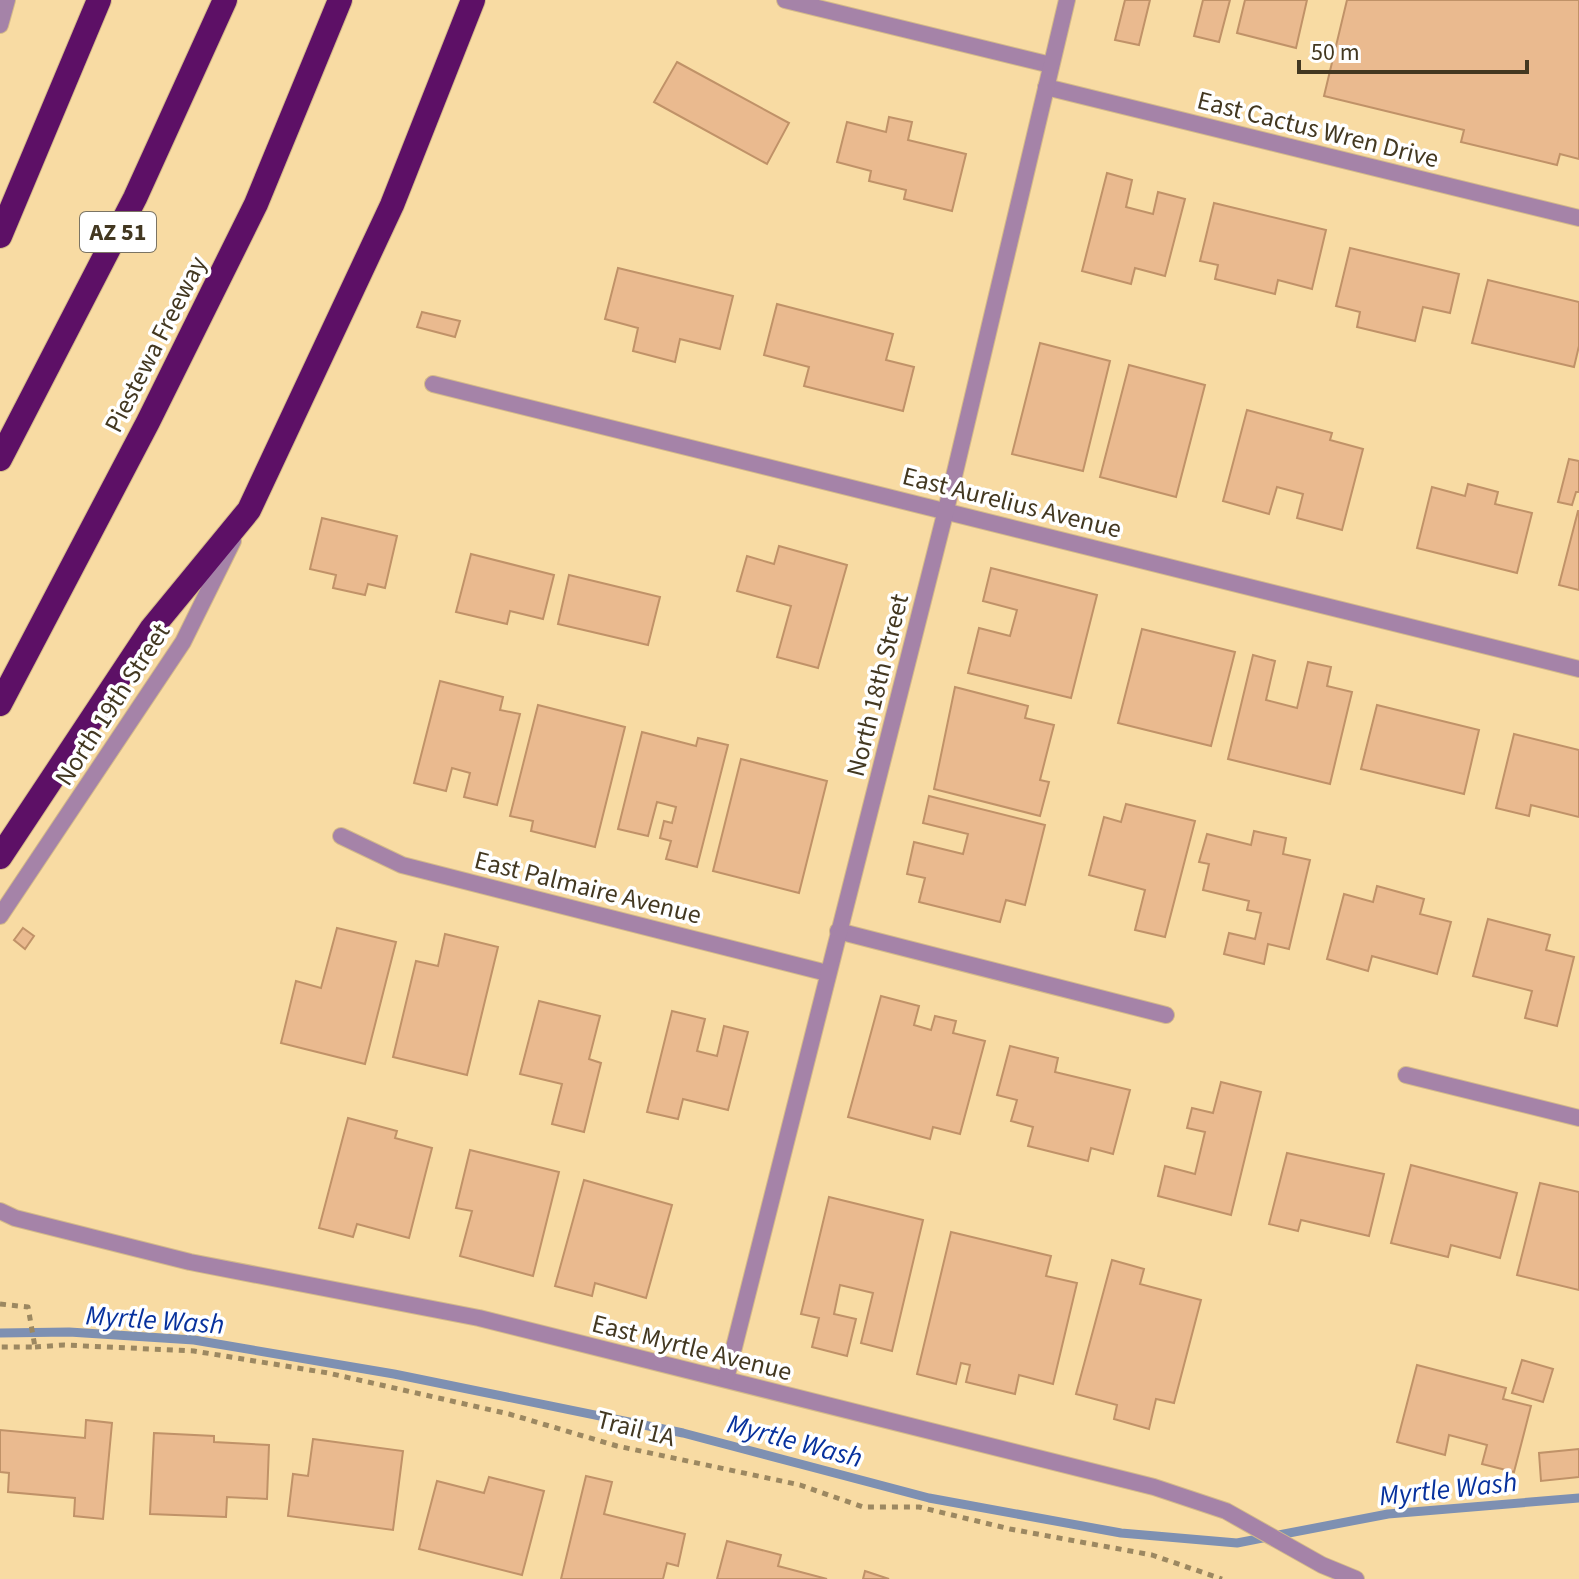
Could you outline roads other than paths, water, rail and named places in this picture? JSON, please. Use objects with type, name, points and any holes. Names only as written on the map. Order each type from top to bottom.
[{"type":"highway","points":[[0,236],[99,0]]},
{"type":"highway","name":"AZ 51","points":[[0,459],[135,198],[225,0]]},
{"type":"highway","name":"Piestewa Freeway","points":[[0,704],[148,422],[256,204],[340,0]]},
{"type":"highway","points":[[0,857],[152,628],[249,510],[392,205],[473,0]]},
{"type":"street","points":[[0,25],[7,0]]},
{"type":"street","points":[[785,0],[1051,65]]},
{"type":"street","name":"North 18th Street","points":[[726,1379],[946,510],[1067,0]]},
{"type":"street","name":"East Cactus Wren Drive","points":[[1046,87],[1579,218]]},
{"type":"street","name":"East Aurelius Avenue","points":[[433,384],[1579,669]]},
{"type":"street","name":"North 19th Street","points":[[0,916],[183,642],[249,510]]},
{"type":"street","name":"East Palmaire Avenue","points":[[341,836],[402,865],[827,973]]},
{"type":"street","points":[[838,931],[1166,1015]]},
{"type":"street","points":[[1406,1075],[1579,1118]]},
{"type":"street","name":"East Myrtle Avenue","points":[[0,1211],[15,1218],[190,1262],[479,1318],[1198,1500],[1226,1511],[1322,1565],[1356,1579]]},
{"type":"waterway","name":"Myrtle Wash","points":[[0,1333],[69,1332],[194,1340],[394,1374],[683,1433],[929,1498],[1121,1533],[1237,1543],[1388,1514],[1579,1498]]}]
